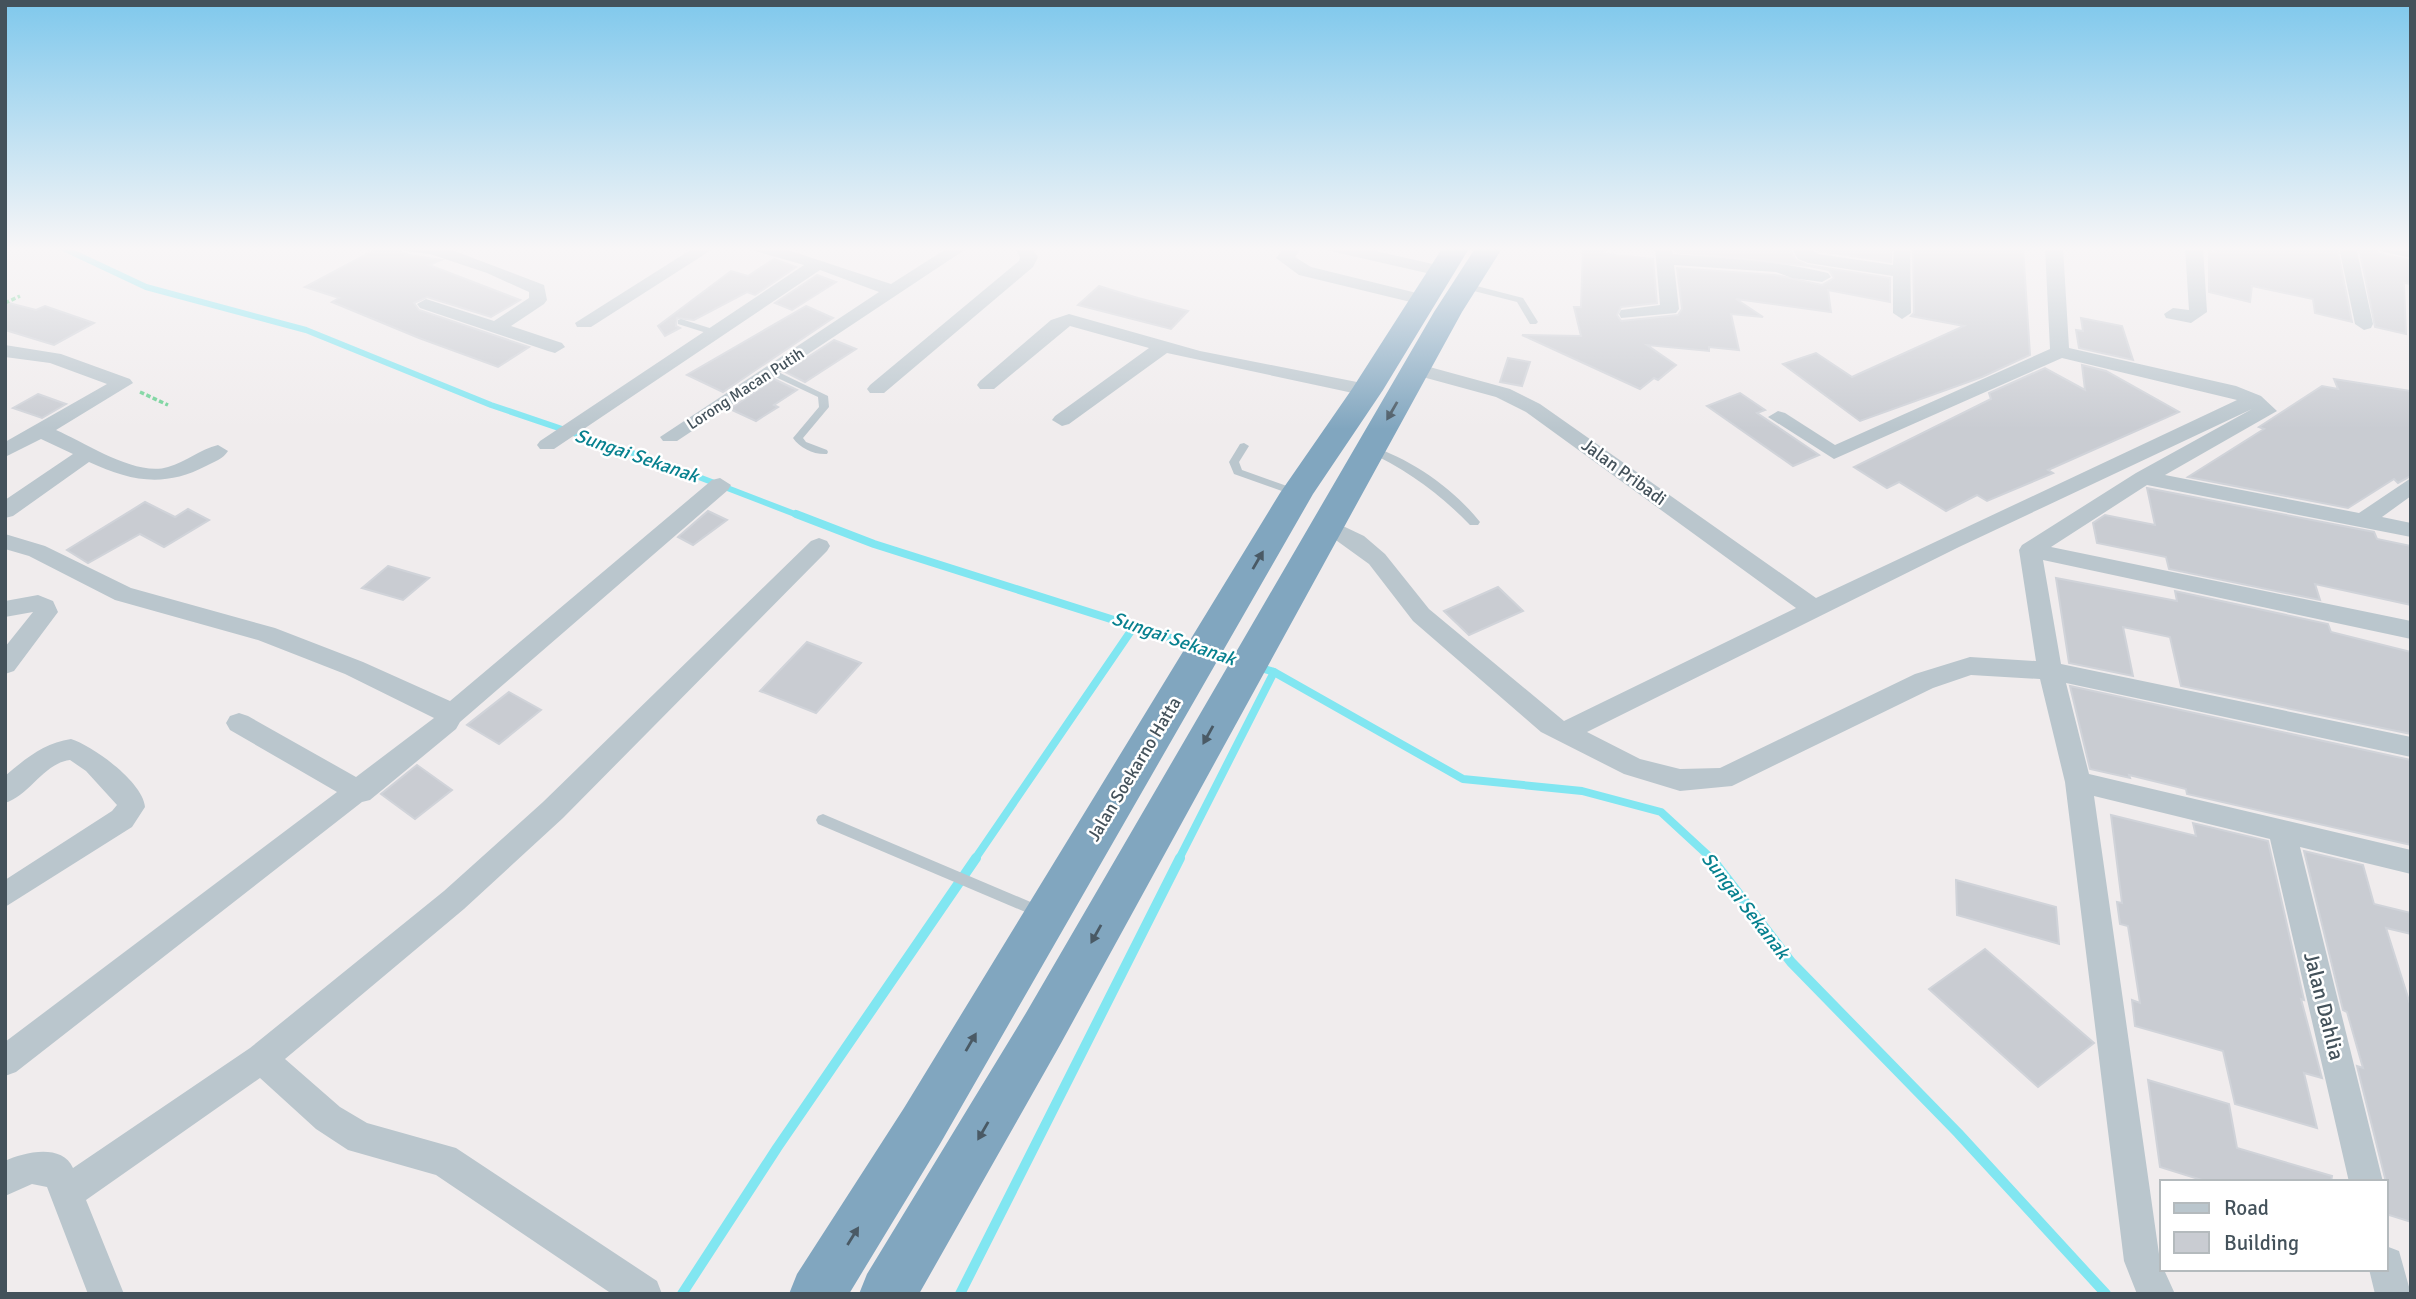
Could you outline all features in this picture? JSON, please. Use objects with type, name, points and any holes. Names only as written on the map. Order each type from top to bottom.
[{"type":"highway","name":"Jalan Soekarno Hatta","points":[[887,1294],[1043,1029],[1220,669],[1224,619],[1297,493],[1367,390],[1418,308]]},
{"type":"highway","name":"Jalan Soekarno Hatta","points":[[817,1294],[922,1126],[1046,914],[1220,669],[1267,632],[1415,369],[1439,308]]},
{"type":"street","points":[[437,308],[555,347]]},
{"type":"street","points":[[496,328],[527,308]]},
{"type":"street","points":[[584,323],[609,308]]},
{"type":"street","points":[[550,443],[750,308]]},
{"type":"street","name":"Lorong Macan Putih","points":[[670,438],[866,308]]},
{"type":"street","points":[[877,389],[974,308]]},
{"type":"street","points":[[1628,314],[1669,311],[1669,308]]},
{"type":"street","points":[[1902,308],[1902,313]]},
{"type":"street","points":[[2057,308],[2060,352]]},
{"type":"street","points":[[2173,314],[2191,317],[2198,312],[2198,308]]},
{"type":"street","points":[[2360,308],[2364,324]]},
{"type":"street","points":[[987,385],[1065,321],[1076,320],[1198,356],[1367,390]]},
{"type":"street","points":[[1062,420],[1165,345]]},
{"type":"street","points":[[5,351],[54,358],[123,383]]},
{"type":"street","points":[[1778,417],[1834,453],[2060,352],[2229,390],[2254,400],[2265,408],[2265,413],[2144,478],[2030,550]]},
{"type":"street","name":"Jalan Pribadi","points":[[1415,369],[1503,393],[1534,408],[1816,610]]},
{"type":"street","points":[[5,451],[123,383]]},
{"type":"street","points":[[1564,732],[1963,536],[2254,400]]},
{"type":"street","points":[[40,431],[86,454],[158,476],[183,469],[218,451]]},
{"type":"street","points":[[5,511],[86,454]]},
{"type":"street","points":[[2144,478],[2411,530]]},
{"type":"street","points":[[448,716],[720,485]]},
{"type":"street","points":[[2362,521],[2411,485]]},
{"type":"street","points":[[1326,525],[1356,541],[1377,559],[1421,615],[1549,725],[1633,767],[1680,780],[1707,782],[1739,773],[1947,671],[1970,666],[2050,671],[2411,747]]},
{"type":"street","points":[[5,541],[37,551],[123,594],[266,634],[354,668],[445,710],[448,716],[447,722],[360,792],[5,1060]]},
{"type":"street","points":[[66,1193],[261,1059],[454,900],[543,819],[818,546]]},
{"type":"street","points":[[2030,550],[2411,630]]},
{"type":"street","points":[[2030,550],[2050,671],[2078,782],[2142,1261],[2146,1276],[2158,1292]]},
{"type":"street","points":[[5,608],[38,603],[45,607],[46,612],[5,665]]},
{"type":"street","points":[[239,723],[360,792]]},
{"type":"street","points":[[5,793],[49,753],[71,748],[87,755],[131,802],[131,807],[122,819],[5,895]]},
{"type":"street","points":[[2078,782],[2411,862]]},
{"type":"street","name":"Jalan Dahlia","points":[[2282,831],[2367,1180]]},
{"type":"street","points":[[261,1059],[328,1118],[360,1138],[444,1160],[644,1294]]},
{"type":"street","points":[[5,1179],[29,1166],[44,1166],[59,1175],[106,1294]]},
{"type":"street","points":[[2388,1271],[2393,1294]]},
{"type":"lane","points":[[1525,308],[1533,322]]},
{"type":"lane","points":[[681,321],[713,332]]},
{"type":"lane","points":[[770,371],[823,396],[824,407],[799,438],[802,444],[822,452]]},
{"type":"lane","points":[[1244,446],[1234,462],[1238,472],[1297,493]]},
{"type":"lane","points":[[1370,449],[1420,474],[1450,497],[1474,522]]},
{"type":"lane","points":[[823,820],[985,886],[1046,914]]},
{"type":"path","points":[[123,383],[168,405]]},
{"type":"building","points":[[5,308],[36,310],[50,308],[94,323],[54,345],[5,330]]},
{"type":"building","points":[[346,308],[417,308],[529,347],[498,367]]},
{"type":"building","points":[[461,308],[507,308],[491,317]]},
{"type":"building","points":[[682,308],[717,308],[694,320],[677,318],[676,326],[680,328],[665,336],[658,326]]},
{"type":"building","points":[[803,308],[810,308],[833,318],[723,392],[687,375]]},
{"type":"building","points":[[1088,308],[1175,308],[1188,311],[1171,329]]},
{"type":"building","points":[[1574,308],[1621,308],[1617,315],[1621,321],[1678,315],[1682,308],[1749,308],[1763,317],[1731,314],[1739,350],[1709,347],[1709,351],[1647,345],[1676,365],[1658,380],[1654,378],[1640,389],[1522,335],[1581,336]]},
{"type":"building","points":[[1799,308],[1830,308],[1831,312]]},
{"type":"building","points":[[1914,308],[2027,308],[2030,355],[1982,377],[1860,421],[1783,364],[1816,353],[1852,377],[1964,326],[1911,316]]},
{"type":"building","points":[[2314,308],[2349,308],[2352,322],[2315,313]]},
{"type":"building","points":[[2371,308],[2405,308],[2406,334],[2375,327]]},
{"type":"building","points":[[2081,318],[2122,326],[2133,360],[2079,348],[2076,330],[2083,331]]},
{"type":"building","points":[[834,340],[856,349],[805,382],[785,372]]},
{"type":"building","points":[[1508,358],[1530,362],[1522,386],[1500,382]]},
{"type":"building","points":[[2082,365],[2106,371],[2179,412],[2048,470],[2053,473],[1987,501],[1977,495],[1946,511],[1899,482],[1887,488],[1854,467],[1991,399],[1989,393],[2045,368],[2085,390]]},
{"type":"building","points":[[774,379],[797,390],[774,405],[778,407],[756,421],[730,409]]},
{"type":"building","points":[[2334,379],[2411,391],[2411,476],[2398,483],[2394,479],[2348,508],[2188,477],[2264,429],[2259,427],[2322,386],[2338,389]]},
{"type":"building","points":[[1740,393],[1765,410],[1757,413],[1819,455],[1793,466],[1707,406]]},
{"type":"building","points":[[38,394],[66,404],[42,418],[13,408]]},
{"type":"building","points":[[2147,488],[2374,532],[2377,539],[2411,546],[2411,605],[2315,584],[2320,600],[2169,569],[2166,557],[2097,543],[2093,523],[2105,515],[2155,525]]},
{"type":"building","points":[[145,502],[175,517],[188,509],[209,520],[164,547],[140,534],[88,563],[67,550]]},
{"type":"building","points":[[708,511],[727,520],[693,545],[678,537]]},
{"type":"building","points":[[388,566],[429,578],[403,600],[362,588]]},
{"type":"building","points":[[2056,578],[2177,601],[2175,591],[2328,624],[2331,632],[2411,652],[2411,734],[2181,686],[2170,637],[2123,627],[2133,676],[2069,663]]},
{"type":"building","points":[[1498,587],[1523,611],[1469,635],[1444,611]]},
{"type":"building","points":[[807,642],[861,663],[816,713],[760,691]]},
{"type":"building","points":[[2070,686],[2411,760],[2411,845],[2187,794],[2186,789],[2129,775],[2130,778],[2090,769]]},
{"type":"building","points":[[509,692],[541,710],[499,744],[467,725]]},
{"type":"building","points":[[417,765],[452,790],[415,819],[381,794]]},
{"type":"building","points":[[2111,815],[2196,836],[2193,823],[2268,841],[2304,1000],[2301,999],[2322,1078],[2304,1073],[2317,1128],[2235,1104],[2223,1051],[2135,1026],[2132,1000],[2140,1003],[2128,926],[2120,924],[2117,902],[2122,903]]},
{"type":"building","points":[[2304,851],[2363,865],[2374,904],[2411,913],[2411,934],[2386,928],[2411,1007],[2411,1222],[2388,1215],[2388,1180],[2386,1180],[2357,1066],[2363,1068],[2347,1012],[2343,1010]]},
{"type":"building","points":[[1956,880],[2056,907],[2059,944],[1957,915]]},
{"type":"building","points":[[1985,949],[2094,1043],[2038,1087],[1929,989]]},
{"type":"building","points":[[2148,1080],[2229,1104],[2237,1148],[2332,1176],[2331,1180],[2202,1180],[2160,1167]]},
{"type":"waterway","name":"Sungai Sekanak","points":[[223,308],[306,330],[491,405],[665,464],[800,516]]},
{"type":"waterway","name":"Sungai Sekanak","points":[[796,514],[874,544],[1134,626]]},
{"type":"waterway","points":[[975,859],[1134,626]]},
{"type":"waterway","name":"Sungai Sekanak","points":[[1134,626],[1196,646]]},
{"type":"waterway","name":"Sungai Sekanak","points":[[1211,651],[1242,661]]},
{"type":"waterway","name":"Sungai Sekanak","points":[[1258,667],[1274,672]]},
{"type":"waterway","points":[[1179,859],[1274,672]]},
{"type":"waterway","name":"Sungai Sekanak","points":[[1274,672],[1463,779],[1582,791],[1661,812],[1711,858]]},
{"type":"waterway","points":[[682,1294],[777,1148],[976,858]]},
{"type":"waterway","points":[[960,1294],[1180,858]]},
{"type":"waterway","name":"Sungai Sekanak","points":[[1711,858],[1791,962],[1958,1133],[2106,1294]]}]
